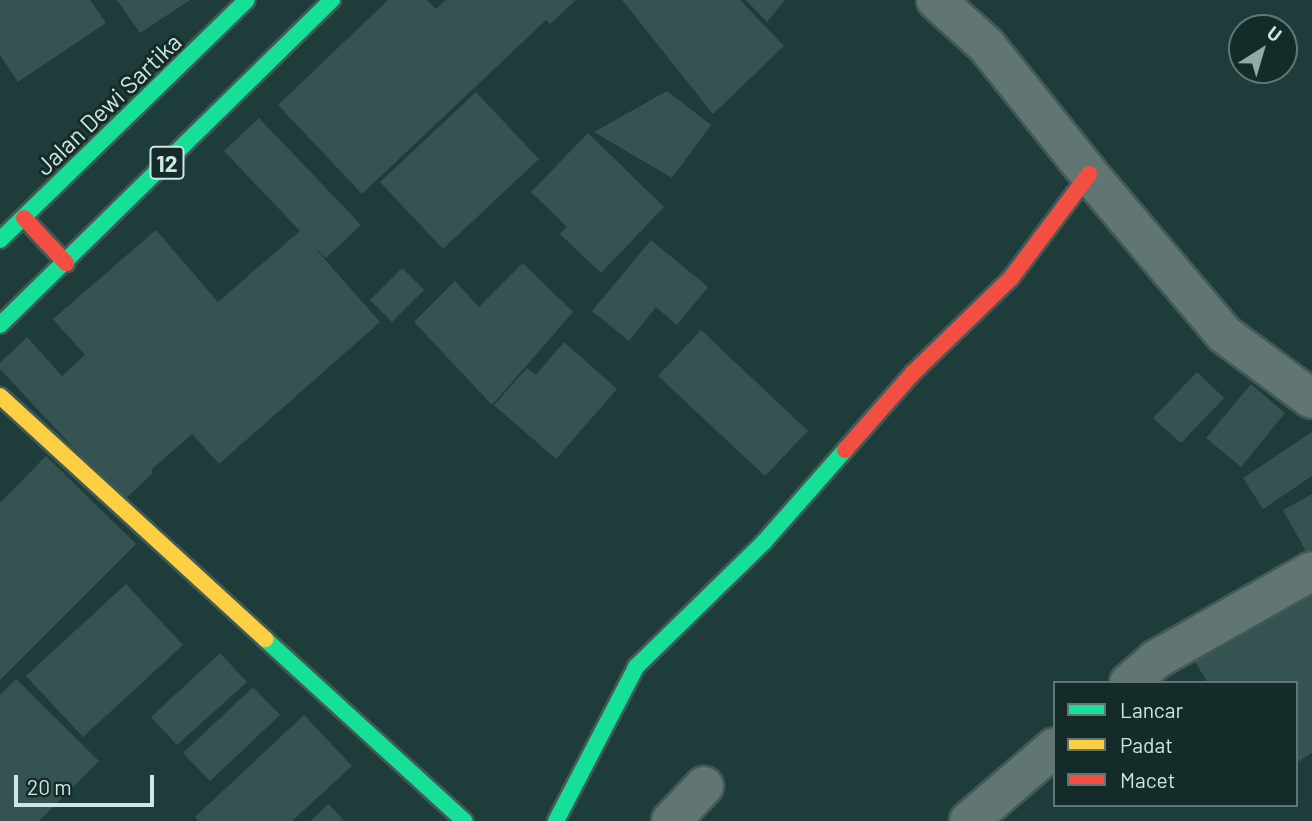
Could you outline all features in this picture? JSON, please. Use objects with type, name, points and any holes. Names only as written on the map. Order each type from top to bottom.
[{"type":"main road","name":"Jalan Dewi Sartika","points":[[0,240],[247,0]]},
{"type":"main road","name":"12","points":[[0,325],[332,0]]},
{"type":"main road","points":[[556,821],[636,667],[764,542],[913,373],[1011,278],[1089,174]]},
{"type":"main road","points":[[24,218],[66,263]]},
{"type":"main road","points":[[0,396],[464,821]]},
{"type":"street","points":[[936,0],[986,45],[1089,174],[1224,334],[1312,399]]},
{"type":"street","points":[[1131,681],[1155,660],[1312,571]]},
{"type":"street","points":[[969,821],[1053,749]]},
{"type":"street","points":[[671,821],[704,786]]},
{"type":"building","points":[[0,0],[90,0],[106,23],[18,82],[0,55]]},
{"type":"building","points":[[117,0],[190,0],[140,33]]},
{"type":"building","points":[[388,0],[427,0],[436,9],[446,0],[576,0],[550,24],[546,20],[362,194],[278,105]]},
{"type":"building","points":[[622,0],[740,0],[784,46],[713,114]]},
{"type":"building","points":[[746,0],[785,0],[767,22]]},
{"type":"building","points":[[667,91],[711,125],[672,178],[594,132]]},
{"type":"building","points":[[476,92],[539,159],[443,249],[380,182]]},
{"type":"building","points":[[259,118],[361,225],[326,258],[314,247],[380,322],[219,464],[192,434],[151,470],[153,473],[123,501],[0,369],[0,363],[27,337],[62,376],[85,355],[53,319],[156,230],[218,302],[300,231],[224,151]]},
{"type":"building","points":[[588,133],[664,207],[601,273],[560,234],[567,227],[531,192]]},
{"type":"building","points":[[651,240],[708,287],[677,325],[656,307],[629,341],[592,311]]},
{"type":"building","points":[[523,263],[573,312],[492,405],[414,322],[455,281],[479,307]]},
{"type":"building","points":[[402,268],[424,290],[392,322],[370,300]]},
{"type":"building","points":[[701,330],[808,431],[765,476],[658,376]]},
{"type":"building","points":[[564,342],[617,389],[556,459],[494,405],[527,368],[536,375]]},
{"type":"building","points":[[1197,372],[1224,398],[1181,443],[1153,418]]},
{"type":"building","points":[[1251,384],[1285,413],[1241,467],[1206,438]]},
{"type":"building","points":[[1312,432],[1312,476],[1263,509],[1243,478]]},
{"type":"building","points":[[46,456],[136,544],[0,680],[0,503]]},
{"type":"building","points":[[1312,494],[1312,553],[1308,555],[1283,510]]},
{"type":"building","points":[[1312,582],[1312,753],[1298,762],[1298,681],[1207,681],[1192,657]]},
{"type":"building","points":[[126,584],[183,645],[83,737],[26,676]]},
{"type":"building","points":[[220,653],[247,682],[177,745],[151,717]]},
{"type":"building","points":[[16,679],[99,761],[39,821],[0,821],[0,695]]},
{"type":"building","points":[[253,687],[280,715],[210,781],[183,753]]},
{"type":"building","points":[[304,715],[352,766],[292,821],[198,821],[195,817]]},
{"type":"building","points":[[329,804],[344,821],[310,821]]},
{"type":"traffic: fast","points":[[0,240],[247,0]]},
{"type":"traffic: fast","points":[[0,325],[332,0]]},
{"type":"traffic: fast","points":[[556,821],[636,667],[764,542],[845,450]]},
{"type":"traffic: fast","points":[[265,639],[464,821]]},
{"type":"traffic: slow","points":[[0,396],[265,639]]},
{"type":"traffic: jam","points":[[845,450],[913,373],[1011,278],[1089,174]]},
{"type":"traffic: jam","points":[[24,218],[66,263]]}]
